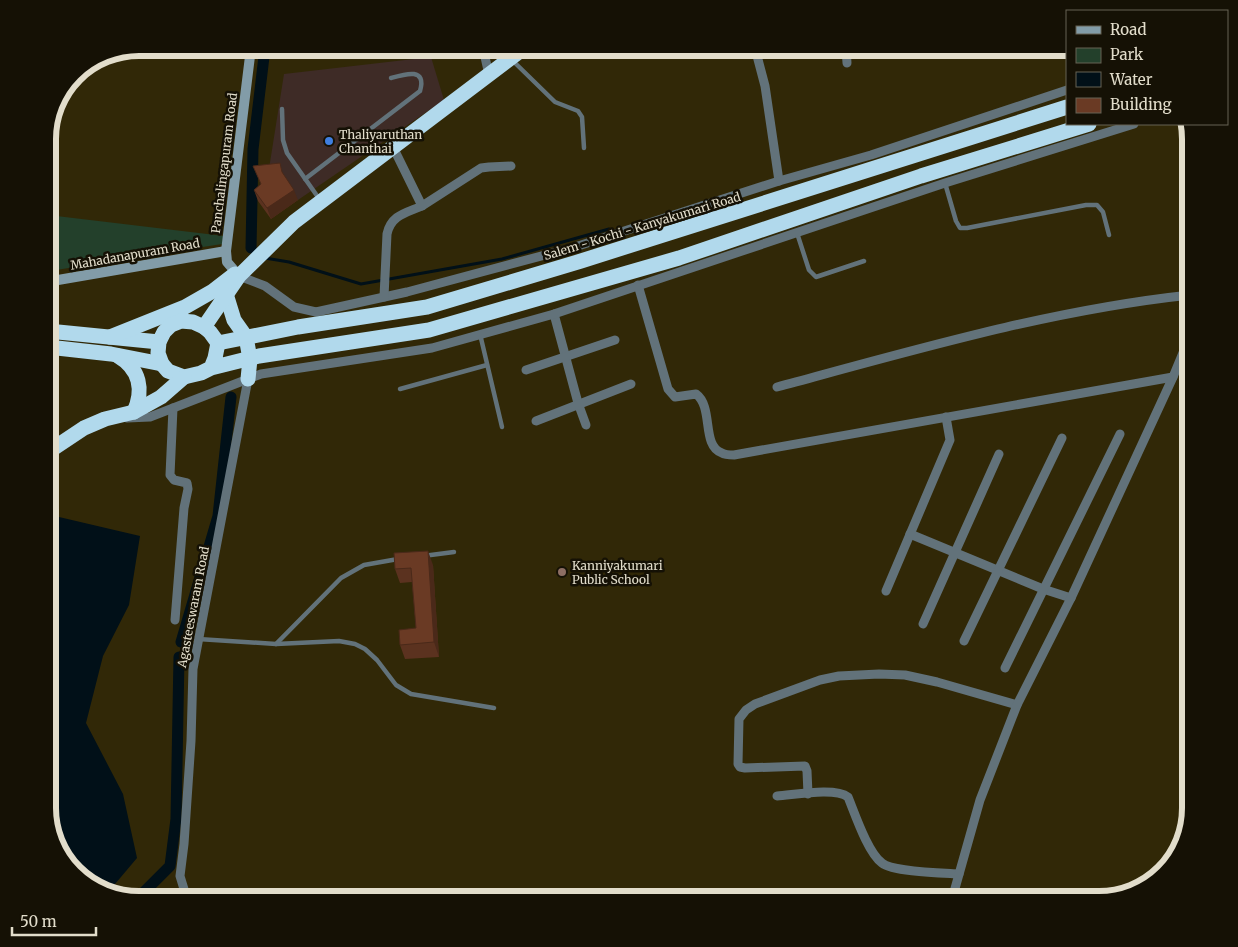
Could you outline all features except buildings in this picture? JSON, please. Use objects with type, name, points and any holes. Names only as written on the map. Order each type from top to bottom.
[{"type":"highway","points":[[110,337],[185,307],[238,275],[294,222],[514,56]]},
{"type":"highway","name":"Salem - Kochi - Kanyakumari Road","points":[[218,343],[427,307],[591,258],[1066,107]]},
{"type":"highway","points":[[56,447],[84,428],[105,419],[134,412],[161,397],[184,377],[201,373],[210,368],[250,359],[429,330],[679,258],[921,176],[1086,125]]},
{"type":"highway","points":[[204,327],[238,275]]},
{"type":"highway","points":[[226,294],[234,320],[246,337],[250,359],[248,379]]},
{"type":"highway","points":[[184,377],[168,371],[162,364],[158,353],[159,342],[164,332],[172,325],[181,321],[193,322],[204,327],[218,343],[215,358],[210,368]]},
{"type":"highway","points":[[56,332],[159,342]]},
{"type":"highway","points":[[56,348],[116,355],[162,364]]},
{"type":"highway","points":[[116,355],[126,361],[139,382],[139,402],[134,412]]},
{"type":"street","name":"Panchalingapuram Road","points":[[238,275],[227,262],[226,251],[250,56]]},
{"type":"street","points":[[485,56],[489,74]]},
{"type":"street","points":[[757,56],[764,86],[779,181]]},
{"type":"street","points":[[847,56],[847,63]]},
{"type":"street","points":[[238,275],[265,286],[294,307],[316,312],[384,297],[575,247],[779,181],[871,155],[1066,90]]},
{"type":"street","points":[[105,419],[150,417],[261,374],[432,348],[554,314],[944,183],[1131,125]]},
{"type":"street","points":[[393,147],[422,206]]},
{"type":"street","points":[[384,297],[387,234],[389,226],[394,219],[422,206],[481,168],[511,166]]},
{"type":"street","name":"Mahadanapuram Road","points":[[56,280],[226,251]]},
{"type":"street","points":[[638,285],[668,389],[675,397],[696,394],[700,397],[705,408],[711,440],[715,449],[722,454],[734,455],[1174,377]]},
{"type":"street","points":[[777,387],[957,338],[1137,301],[1182,296]]},
{"type":"street","points":[[554,314],[578,403],[586,425]]},
{"type":"street","points":[[526,370],[614,340]]},
{"type":"street","points":[[954,891],[980,800],[1018,705],[1071,598],[1182,356]]},
{"type":"street","name":"Agasteeswaram Road","points":[[184,891],[180,876],[191,741],[193,669],[248,379]]},
{"type":"street","points":[[536,421],[578,403],[631,384]]},
{"type":"street","points":[[173,408],[170,475],[174,480],[187,483],[188,489],[184,508],[175,620]]},
{"type":"street","points":[[886,591],[950,440],[946,417]]},
{"type":"street","points":[[1005,668],[1120,434]]},
{"type":"street","points":[[964,641],[1062,438]]},
{"type":"street","points":[[923,624],[999,454]]},
{"type":"street","points":[[910,534],[1044,589],[1071,598]]},
{"type":"street","points":[[808,794],[805,766],[746,768],[740,767],[738,764],[739,719],[746,710],[755,704],[820,680],[839,676],[879,674],[905,675],[937,682],[1018,705]]},
{"type":"street","points":[[776,796],[843,793],[848,797],[874,856],[883,865],[895,868],[959,874]]},
{"type":"lane","points":[[511,58],[555,102],[578,112],[582,117],[584,148]]},
{"type":"lane","points":[[305,179],[420,91],[422,84],[420,78],[414,73],[409,72],[391,78]]},
{"type":"lane","points":[[282,109],[283,140],[287,153],[321,202]]},
{"type":"lane","points":[[944,183],[960,228],[1086,205],[1096,205],[1103,212],[1109,235]]},
{"type":"lane","points":[[797,233],[809,270],[816,277],[864,261]]},
{"type":"lane","points":[[480,334],[502,427]]},
{"type":"lane","points":[[400,389],[487,365]]},
{"type":"lane","points":[[415,557],[454,552]]},
{"type":"lane","points":[[276,644],[341,578],[364,565],[406,558]]},
{"type":"lane","points":[[198,639],[276,644],[339,641],[355,644],[365,649],[377,660],[396,685],[411,694],[494,708]]},
{"type":"shaded area","name":"Thaliyaruthan Chanthai","points":[[431,57],[444,100],[298,200],[265,194],[284,74]]},
{"type":"green space","points":[[56,216],[224,236],[222,244],[56,270]]},
{"type":"water","points":[[56,518],[140,536],[129,605],[103,656],[86,723],[123,794],[137,858],[113,886],[89,874],[73,858],[59,829],[56,813]]},
{"type":"waterway","points":[[251,248],[253,149],[264,56]]},
{"type":"waterway","points":[[265,258],[289,262],[361,284],[502,259],[609,229]]},
{"type":"waterway","points":[[181,642],[218,516],[231,397]]},
{"type":"waterway","points":[[145,891],[170,866],[176,819],[179,657]]},
{"type":"place","name":"Thaliyaruthan Chanthai","points":[[329,141]]},
{"type":"place","name":"Kanniyakumari Public School","points":[[562,572]]}]
